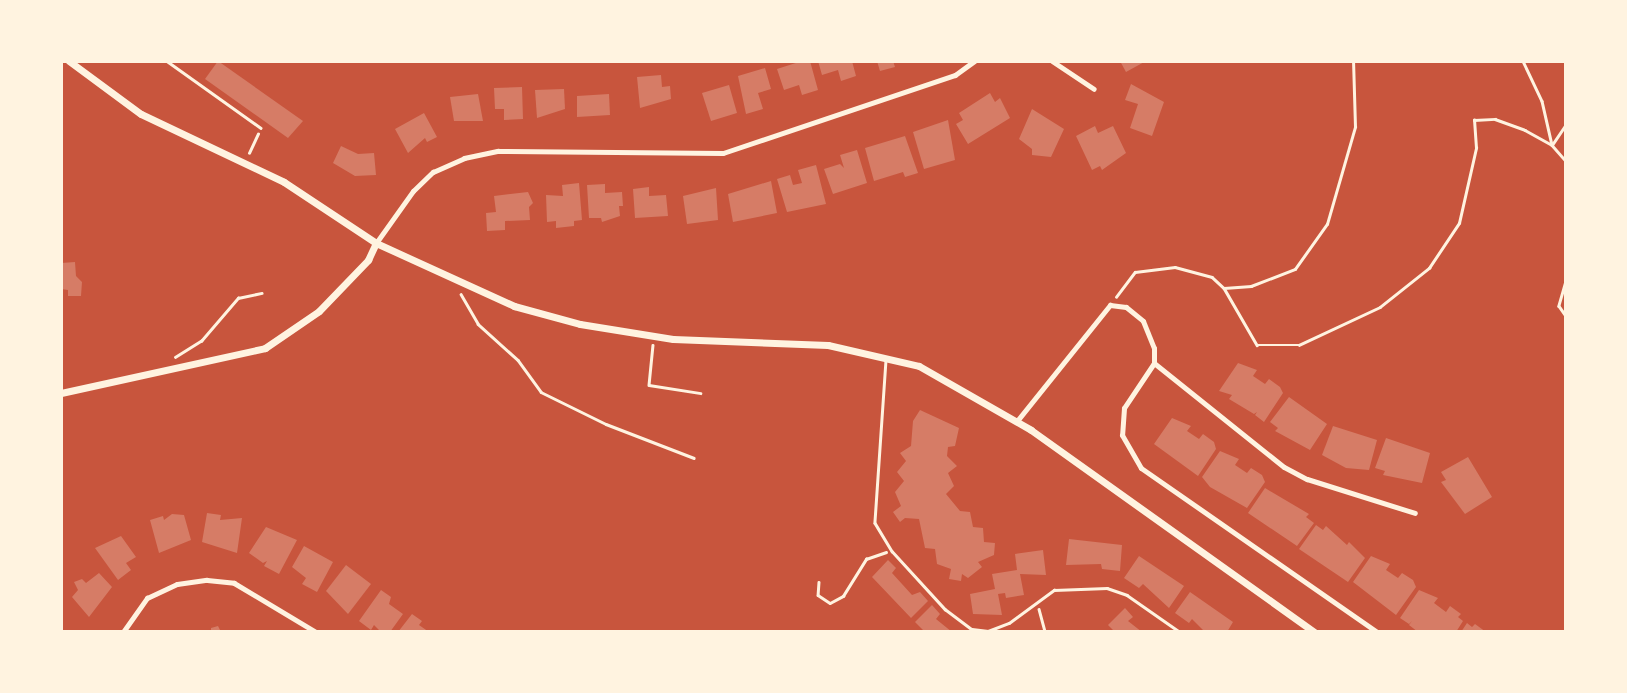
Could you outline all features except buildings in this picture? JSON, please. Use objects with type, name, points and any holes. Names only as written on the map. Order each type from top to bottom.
[{"type":"street","points":[[69,61],[141,114],[284,182],[376,243],[514,306],[580,324],[654,335],[828,345],[919,366],[1017,421],[1314,632]]},
{"type":"street","points":[[61,393],[265,348],[319,311],[368,260],[376,243],[413,191],[433,172],[464,158],[498,151],[723,153],[955,75],[974,61]]},
{"type":"street","points":[[1052,61],[1094,89]]},
{"type":"street","points":[[1017,421],[1110,305],[1126,307],[1143,321],[1154,348],[1154,363],[1124,408],[1122,435],[1141,468],[1377,632]]},
{"type":"street","points":[[1154,363],[1284,467],[1307,479],[1415,513]]},
{"type":"street","points":[[122,632],[147,598],[177,584],[207,580],[234,583],[259,594],[316,632]]},
{"type":"lane","points":[[167,61],[261,128]]},
{"type":"lane","points":[[887,357],[875,523],[892,551],[946,609],[972,629],[988,631],[1009,623],[1054,590],[1107,588],[1127,595],[1181,632]]},
{"type":"path","points":[[1224,288],[1251,286],[1295,269],[1327,224],[1355,127],[1353,61]]},
{"type":"path","points":[[1523,61],[1542,102],[1552,145]]},
{"type":"path","points":[[1110,305],[1135,272],[1175,267],[1212,277],[1224,288],[1257,345],[1299,345],[1380,307],[1429,268],[1460,223],[1476,148],[1474,120],[1495,119],[1552,145],[1566,161]]},
{"type":"path","points":[[1552,145],[1566,124]]},
{"type":"path","points":[[244,163],[261,128]]},
{"type":"path","points":[[450,275],[478,324],[517,360],[541,392],[616,429],[694,458]]},
{"type":"path","points":[[1566,281],[1559,306],[1566,316]]},
{"type":"path","points":[[156,372],[201,341],[238,298],[261,293]]},
{"type":"path","points":[[654,335],[649,385],[699,393]]},
{"type":"path","points":[[819,582],[818,595],[830,603],[843,596],[866,559],[892,551]]},
{"type":"path","points":[[1036,603],[1045,632]]}]
